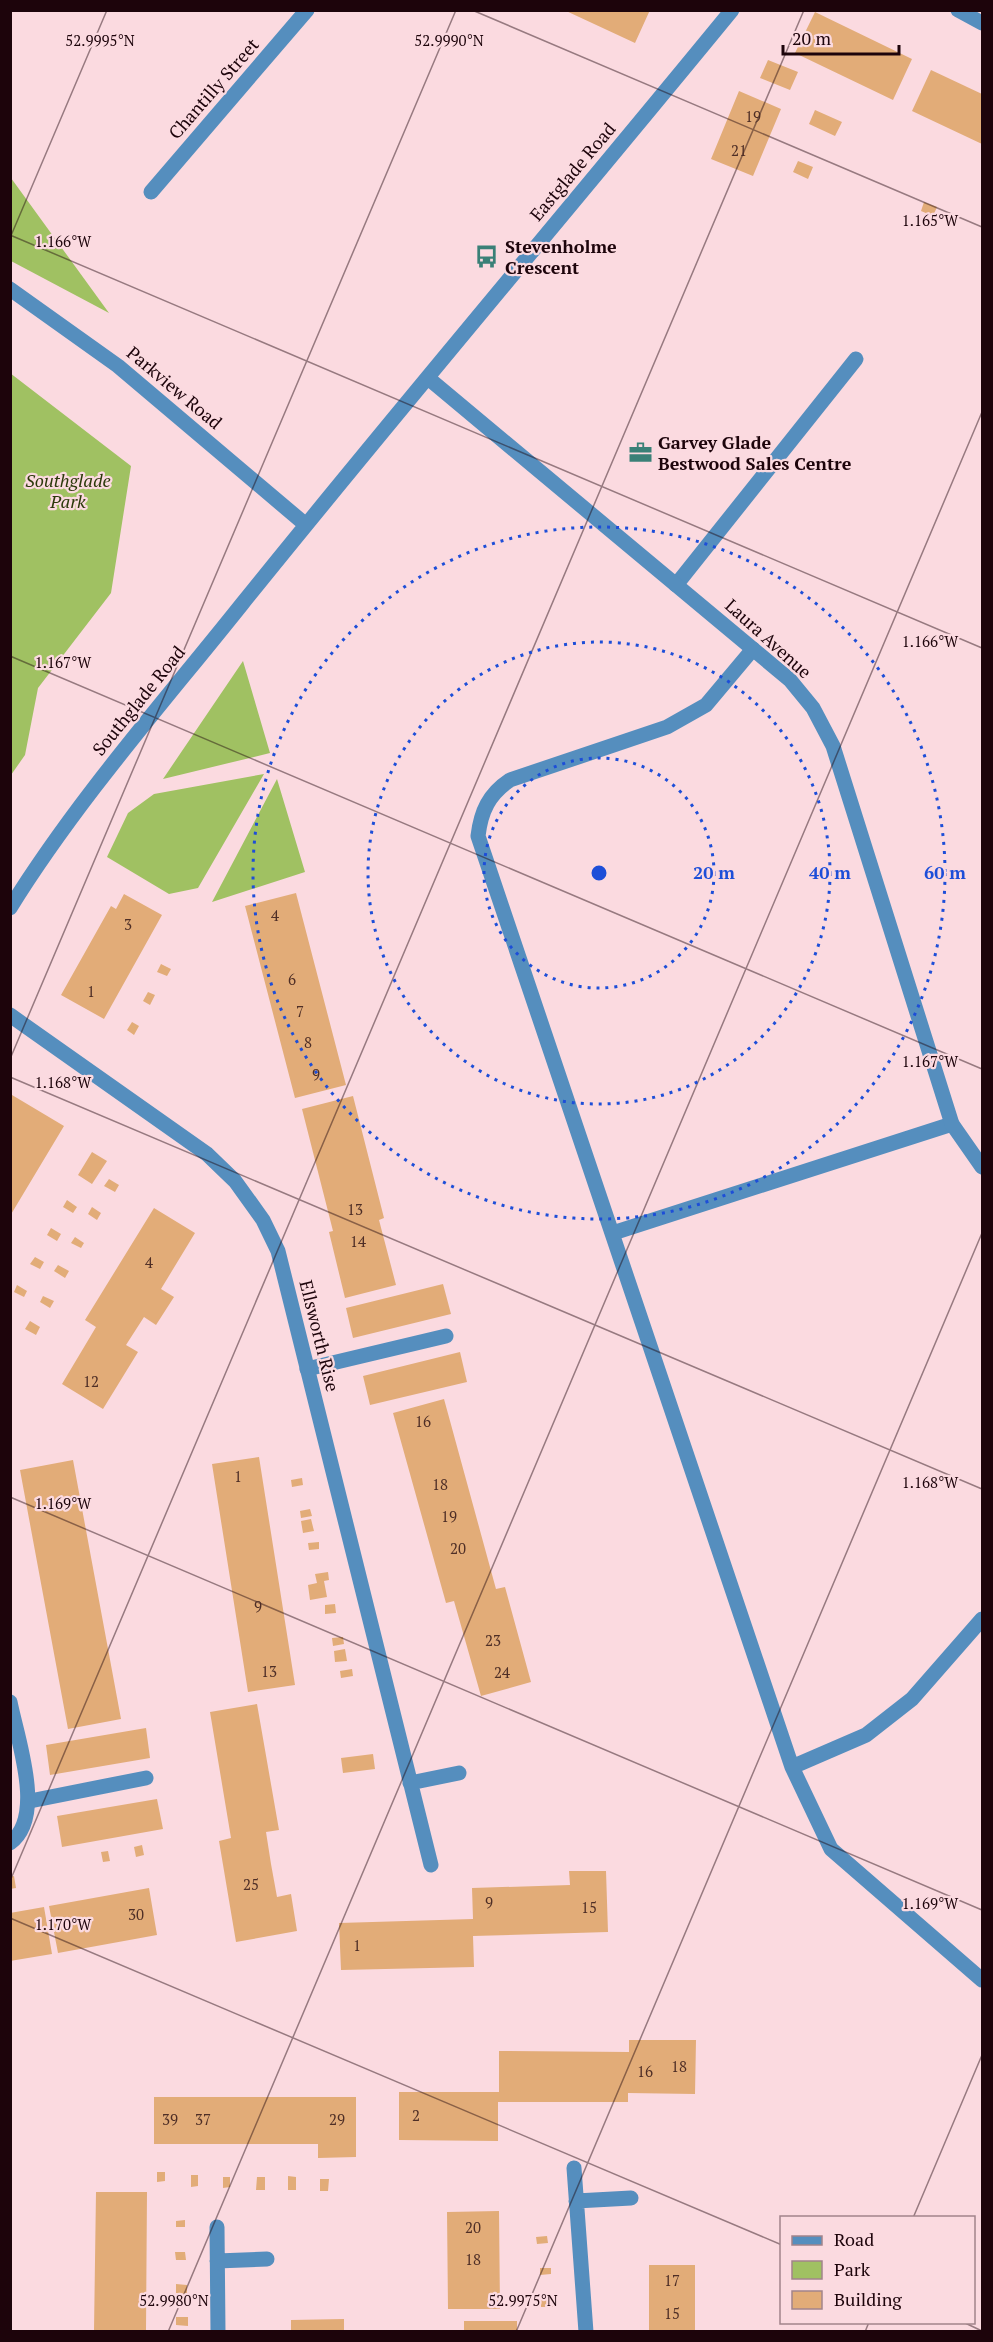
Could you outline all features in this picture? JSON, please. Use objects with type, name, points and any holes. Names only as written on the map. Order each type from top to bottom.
[{"type":"street","name":"Chantilly Street","points":[[151,192],[307,10]]},
{"type":"street","name":"Eastglade Road","points":[[306,525],[732,10]]},
{"type":"street","points":[[958,10],[982,23]]},
{"type":"street","name":"Parkview Road","points":[[10,289],[118,366],[306,525]]},
{"type":"street","points":[[676,585],[856,359]]},
{"type":"street","name":"Laura Avenue","points":[[428,378],[790,680],[813,708],[833,746],[952,1124],[982,1167]]},
{"type":"street","name":"Southglade Road","points":[[10,908],[31,874],[94,789],[306,525]]},
{"type":"street","points":[[753,649],[706,705],[667,727],[510,780],[491,796],[480,821],[478,836],[481,851],[613,1233],[792,1767],[831,1849],[982,1980]]},
{"type":"street","name":"Ellsworth Rise","points":[[10,1014],[189,1139],[235,1181],[263,1220],[278,1251],[431,1865]]},
{"type":"street","points":[[613,1233],[952,1124]]},
{"type":"street","points":[[307,1369],[446,1336]]},
{"type":"street","points":[[792,1767],[866,1736],[912,1699],[982,1619]]},
{"type":"street","points":[[10,1702],[30,1801],[27,1819],[17,1838],[10,1843]]},
{"type":"street","points":[[410,1783],[459,1773]]},
{"type":"street","points":[[30,1801],[146,1778]]},
{"type":"street","points":[[574,2168],[586,2331]]},
{"type":"street","points":[[576,2201],[631,2198]]},
{"type":"street","points":[[217,2227],[218,2331]]},
{"type":"street","points":[[217,2261],[267,2259]]},
{"type":"green space","points":[[11,178],[109,313],[11,261]]},
{"type":"green space","name":"Southglade Park","points":[[10,373],[131,466],[111,593],[38,688],[25,755],[11,775]]},
{"type":"green space","points":[[243,661],[270,753],[163,779]]},
{"type":"green space","points":[[264,774],[198,888],[169,894],[107,857],[128,813],[154,794]]},
{"type":"green space","points":[[277,779],[305,872],[212,902]]},
{"type":"building","points":[[564,10],[650,10],[635,43]]},
{"type":"building","points":[[815,12],[912,59],[893,100],[795,53]]},
{"type":"building","points":[[768,60],[798,72],[790,90],[760,78]]},
{"type":"building","points":[[931,70],[982,94],[982,144],[912,111]]},
{"type":"building","points":[[739,91],[781,109],[753,176],[711,159]]},
{"type":"building","points":[[815,110],[842,122],[835,136],[809,124]]},
{"type":"building","points":[[798,161],[813,167],[808,179],[793,172]]},
{"type":"building","points":[[924,202],[937,207],[933,216],[921,211]]},
{"type":"building","points":[[296,893],[346,1085],[295,1098],[245,906]]},
{"type":"building","points":[[124,894],[162,915],[104,1019],[61,995],[111,906],[116,909]]},
{"type":"building","points":[[161,964],[171,969],[167,976],[157,972]]},
{"type":"building","points":[[148,992],[155,995],[150,1005],[143,1001]]},
{"type":"building","points":[[132,1022],[139,1026],[134,1035],[127,1030]]},
{"type":"building","points":[[12,1095],[64,1126],[10,1216],[10,1097]]},
{"type":"building","points":[[353,1096],[384,1218],[379,1220],[396,1285],[345,1298],[329,1232],[333,1231],[302,1109]]},
{"type":"building","points":[[92,1152],[107,1161],[92,1184],[78,1175]]},
{"type":"building","points":[[109,1179],[119,1185],[115,1192],[104,1186]]},
{"type":"building","points":[[67,1200],[77,1207],[73,1213],[63,1207]]},
{"type":"building","points":[[92,1207],[101,1213],[97,1220],[88,1214]]},
{"type":"building","points":[[154,1208],[195,1233],[161,1289],[174,1297],[156,1325],[144,1317],[126,1345],[138,1352],[103,1409],[62,1384],[96,1327],[85,1320]]},
{"type":"building","points":[[51,1228],[61,1234],[57,1241],[47,1235]]},
{"type":"building","points":[[75,1237],[84,1243],[81,1248],[71,1243]]},
{"type":"building","points":[[35,1257],[44,1262],[40,1269],[30,1264]]},
{"type":"building","points":[[58,1265],[69,1271],[65,1278],[54,1271]]},
{"type":"building","points":[[443,1284],[451,1314],[353,1338],[346,1308]]},
{"type":"building","points":[[17,1285],[27,1291],[24,1297],[14,1292]]},
{"type":"building","points":[[43,1296],[54,1301],[50,1308],[40,1302]]},
{"type":"building","points":[[30,1321],[40,1327],[36,1335],[25,1329]]},
{"type":"building","points":[[460,1352],[467,1382],[370,1405],[363,1376]]},
{"type":"building","points":[[444,1399],[496,1589],[505,1587],[531,1682],[481,1696],[454,1601],[446,1603],[393,1413]]},
{"type":"building","points":[[259,1457],[295,1685],[248,1692],[212,1464]]},
{"type":"building","points":[[73,1460],[121,1719],[68,1729],[20,1470]]},
{"type":"building","points":[[302,1478],[303,1485],[292,1487],[291,1480]]},
{"type":"building","points":[[310,1509],[312,1516],[301,1518],[300,1511]]},
{"type":"building","points":[[311,1519],[314,1531],[303,1533],[301,1521]]},
{"type":"building","points":[[319,1542],[319,1549],[309,1550],[308,1543]]},
{"type":"building","points":[[328,1572],[329,1580],[324,1581],[327,1597],[310,1600],[308,1585],[317,1583],[315,1574]]},
{"type":"building","points":[[335,1604],[336,1613],[325,1614],[325,1605]]},
{"type":"building","points":[[343,1637],[344,1644],[333,1646],[332,1638]]},
{"type":"building","points":[[345,1649],[347,1661],[335,1662],[334,1651]]},
{"type":"building","points":[[352,1669],[353,1676],[341,1678],[340,1671]]},
{"type":"building","points":[[257,1704],[279,1830],[266,1832],[271,1864],[277,1897],[291,1894],[297,1931],[236,1942],[219,1841],[231,1838],[210,1712]]},
{"type":"building","points":[[146,1728],[150,1758],[50,1775],[46,1745]]},
{"type":"building","points":[[373,1754],[375,1769],[343,1773],[341,1758]]},
{"type":"building","points":[[157,1799],[163,1829],[62,1847],[57,1816]]},
{"type":"building","points":[[142,1845],[144,1855],[136,1857],[134,1847]]},
{"type":"building","points":[[108,1851],[110,1861],[103,1862],[101,1852]]},
{"type":"building","points":[[569,1871],[606,1871],[608,1932],[473,1936],[474,1967],[341,1970],[339,1923],[473,1919],[472,1888],[570,1885]]},
{"type":"building","points":[[14,1876],[16,1888],[10,1889],[10,1877]]},
{"type":"building","points":[[149,1888],[157,1935],[58,1953],[49,1906]]},
{"type":"building","points":[[44,1907],[52,1954],[10,1961],[10,1913]]},
{"type":"building","points":[[629,2040],[696,2040],[695,2094],[628,2093],[628,2102],[498,2102],[498,2141],[399,2140],[399,2092],[499,2092],[499,2051],[629,2052]]},
{"type":"building","points":[[154,2097],[356,2097],[356,2157],[318,2158],[318,2144],[154,2144]]},
{"type":"building","points":[[157,2172],[165,2172],[165,2181],[157,2182]]},
{"type":"building","points":[[191,2175],[198,2175],[198,2186],[191,2187]]},
{"type":"building","points":[[288,2176],[296,2177],[296,2190],[288,2190]]},
{"type":"building","points":[[223,2177],[230,2177],[230,2187],[223,2188]]},
{"type":"building","points":[[257,2177],[265,2177],[265,2190],[256,2190]]},
{"type":"building","points":[[320,2179],[329,2179],[328,2191],[320,2191]]},
{"type":"building","points":[[96,2192],[147,2192],[146,2331],[94,2331]]},
{"type":"building","points":[[499,2211],[500,2309],[448,2309],[447,2212]]},
{"type":"building","points":[[185,2220],[185,2227],[176,2227],[176,2221]]},
{"type":"building","points":[[547,2236],[548,2243],[537,2244],[536,2237]]},
{"type":"building","points":[[175,2252],[185,2252],[186,2260],[176,2260]]},
{"type":"building","points":[[649,2265],[695,2265],[695,2331],[649,2331]]},
{"type":"building","points":[[540,2268],[551,2268],[551,2274],[540,2275]]},
{"type":"building","points":[[176,2284],[187,2285],[187,2294],[176,2293]]},
{"type":"building","points":[[553,2299],[553,2307],[541,2307],[541,2300]]},
{"type":"building","points":[[176,2317],[188,2317],[188,2326],[176,2325]]},
{"type":"building","points":[[344,2319],[344,2331],[291,2331],[291,2320]]},
{"type":"building","points":[[464,2321],[517,2321],[517,2331],[464,2331]]},
{"type":"place","name":"Stevenholme Crescent","points":[[487,257]]},
{"type":"place","name":"Garvey Glade Bestwood Sales Centre","points":[[640,453]]}]
